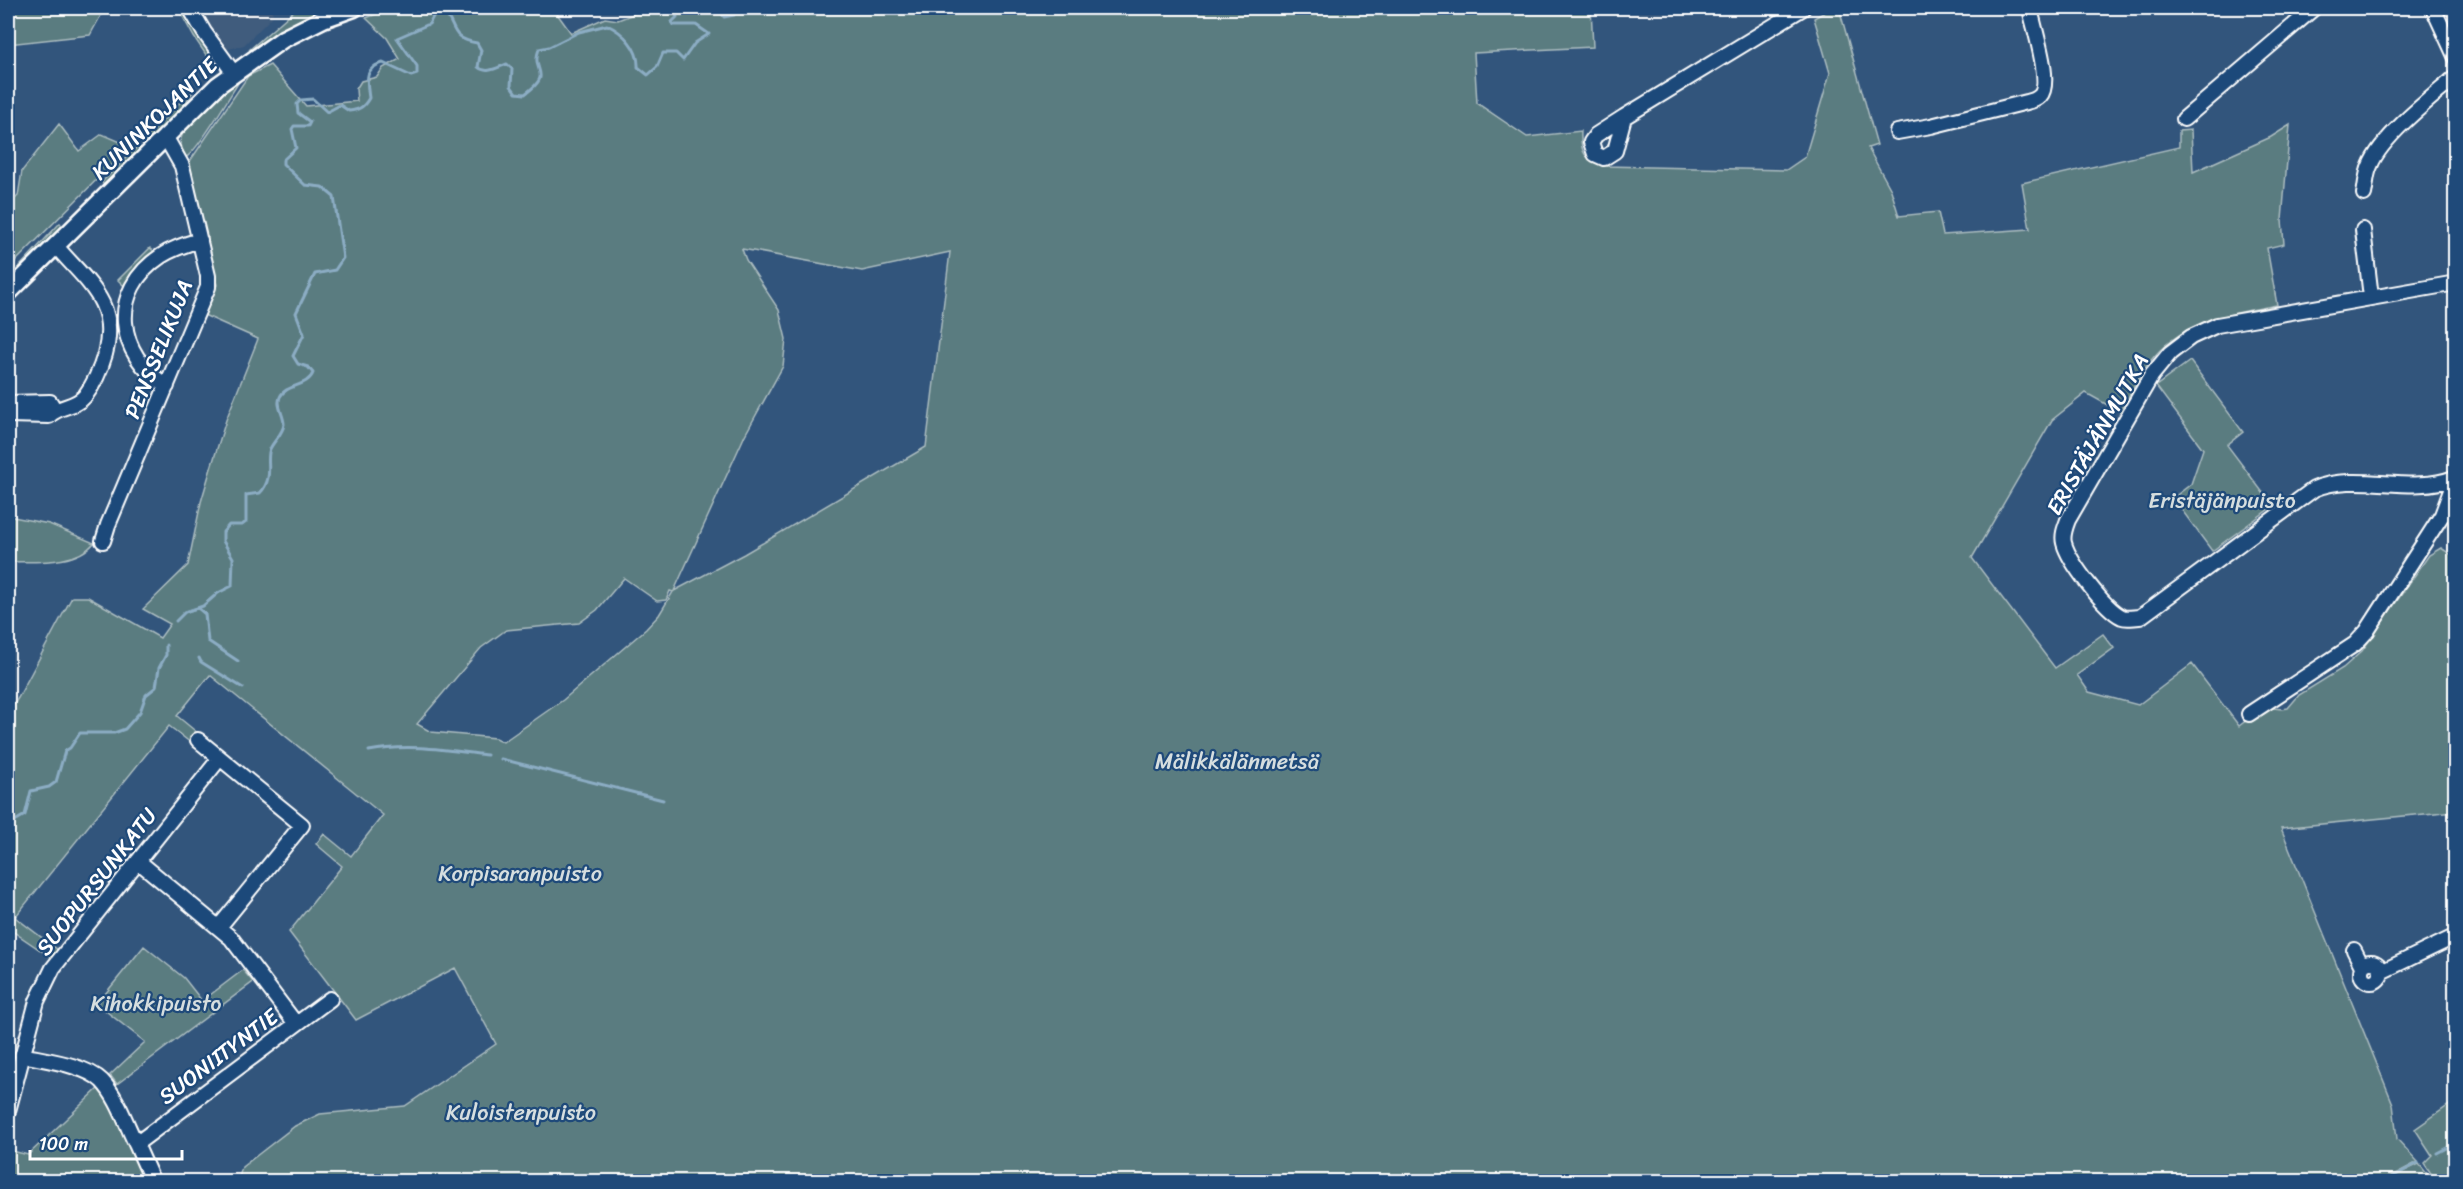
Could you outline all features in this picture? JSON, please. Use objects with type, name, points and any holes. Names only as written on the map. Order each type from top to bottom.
[{"type":"main road","name":"KUNINKOJANTIE","points":[[8,293],[165,136],[233,72],[302,29],[354,8]]},
{"type":"street","points":[[190,8],[233,72]]},
{"type":"street","points":[[1624,117],[1803,8]]},
{"type":"street","points":[[1897,132],[2017,105],[2041,96],[2044,90],[2045,74],[2030,8]]},
{"type":"street","points":[[2184,118],[2314,8]]},
{"type":"street","points":[[2433,8],[2456,58]]},
{"type":"street","points":[[2364,194],[2370,166],[2378,152],[2413,113],[2456,77]]},
{"type":"street","name":"PENSSELIKUJA","points":[[104,541],[108,525],[208,287],[200,240],[182,166],[165,136]]},
{"type":"street","points":[[2363,230],[2372,297]]},
{"type":"street","points":[[167,386],[151,375],[130,348],[125,324],[127,303],[140,275],[160,256],[200,240]]},
{"type":"street","points":[[8,415],[49,416],[55,410],[71,406],[84,397],[91,387],[104,357],[109,324],[102,299],[56,246]]},
{"type":"street","name":"ERISTÄJÄNMUTKA","points":[[2455,477],[2439,484],[2325,484],[2314,489],[2140,617],[2125,618],[2110,610],[2069,557],[2063,541],[2068,520],[2152,375],[2170,353],[2191,337],[2217,325],[2456,283]]},
{"type":"street","points":[[109,324],[125,324]]},
{"type":"street","points":[[8,403],[50,402],[55,410]]},
{"type":"street","points":[[2249,714],[2355,644],[2367,632],[2442,515],[2455,477]]},
{"type":"street","points":[[198,740],[302,825],[219,927]]},
{"type":"street","name":"SUOPURSUNKATU","points":[[8,1111],[37,1001],[53,968],[220,758]]},
{"type":"street","points":[[138,861],[231,938],[296,1024]]},
{"type":"street","points":[[2354,950],[2362,966],[2361,976],[2369,982],[2379,979],[2381,972],[2456,936]]},
{"type":"street","name":"SUONIITYNTIE","points":[[136,1144],[330,999]]},
{"type":"street","points":[[22,1055],[73,1068],[97,1077],[109,1090],[153,1182]]},
{"type":"shaded area","points":[[197,8],[270,8],[274,15],[244,45],[225,50]]},
{"type":"green space","points":[[8,8],[105,8],[90,35],[8,44]]},
{"type":"green space","points":[[178,8],[184,8],[215,59],[211,62],[194,37]]},
{"type":"green space","points":[[297,8],[334,8],[299,23],[249,50]]},
{"type":"green space","name":"Mälikkälänmetsä","points":[[392,8],[553,8],[571,33],[605,18],[618,20],[649,8],[1591,8],[1593,47],[1474,53],[1477,103],[1527,137],[1581,131],[1581,145],[1585,154],[1592,161],[1605,166],[1786,170],[1805,157],[1830,73],[1814,18],[1832,8],[1839,8],[1877,145],[1868,148],[1891,190],[1899,216],[1938,212],[1943,235],[2030,229],[2022,183],[2179,147],[2179,131],[2191,130],[2193,172],[2271,137],[2290,125],[2282,220],[2284,244],[2267,248],[2277,305],[2224,316],[2175,337],[2149,363],[2120,412],[2086,393],[2052,420],[1972,558],[2055,668],[2103,634],[2114,648],[2077,675],[2089,692],[2138,705],[2192,664],[2239,726],[2264,707],[2288,708],[2299,695],[2343,668],[2362,651],[2429,555],[2441,548],[2455,557],[2455,811],[2281,828],[2393,1104],[2397,1139],[2418,1162],[2382,1181],[238,1181],[242,1167],[295,1126],[320,1114],[405,1106],[496,1044],[455,968],[356,1020],[289,932],[342,866],[316,844],[324,834],[351,856],[383,815],[210,675],[177,716],[199,734],[191,743],[169,726],[15,917],[58,950],[52,958],[8,928],[8,713],[72,597],[88,597],[160,638],[170,624],[143,609],[188,565],[201,502],[211,468],[226,420],[258,339],[204,315],[217,285],[188,164],[248,76],[270,65],[306,106],[357,101],[356,89],[361,81],[377,77],[383,68],[400,59],[387,38],[366,18]],"holes":[[[742,249],[862,271],[950,252],[926,447],[744,554],[674,591],[745,435],[783,366],[786,339],[779,310],[746,260]],[[624,578],[657,601],[666,600],[670,591],[673,592],[659,615],[646,629],[563,700],[503,742],[495,738],[431,732],[417,724],[481,648],[506,630],[579,623],[597,610]]]},
{"type":"green space","points":[[240,77],[205,135],[185,158],[180,141],[184,130]]},
{"type":"green space","points":[[189,93],[192,93],[181,109],[150,142],[144,142],[145,139]]},
{"type":"green space","points":[[59,124],[79,151],[102,134],[130,146],[8,269],[8,206],[18,196],[22,171]]},
{"type":"green space","points":[[138,146],[142,149],[104,186],[102,182]]},
{"type":"green space","points":[[60,223],[62,226],[8,285],[8,279]]},
{"type":"green space","points":[[150,248],[156,253],[127,284],[123,285],[118,280]]},
{"type":"green space","name":"Eristäjänpuisto","points":[[2190,361],[2243,432],[2227,445],[2273,506],[2212,551],[2173,498],[2191,484],[2203,449],[2156,386]]},
{"type":"green space","points":[[8,516],[49,524],[94,543],[76,556],[65,559],[8,562]]},
{"type":"green space","name":"Kihokkipuisto","points":[[144,946],[184,978],[202,1001],[243,970],[253,982],[117,1084],[110,1075],[145,1042],[97,1004]]},
{"type":"green space","points":[[100,1087],[146,1181],[8,1181],[8,1150],[28,1155]]},
{"type":"green space","points":[[2455,1101],[2455,1181],[2436,1181],[2424,1163],[2432,1155],[2415,1129]]},
{"type":"green space","points":[[2419,1164],[2433,1181],[2384,1181]]},
{"type":"waterway","points":[[176,621],[185,612],[203,606],[218,593],[232,586],[233,558],[223,541],[223,532],[229,525],[242,525],[246,522],[246,495],[260,493],[265,487],[270,449],[284,424],[279,404],[280,397],[287,390],[307,381],[313,373],[308,367],[298,364],[293,356],[304,334],[296,313],[315,274],[335,270],[343,258],[334,197],[322,187],[305,185],[283,164],[283,160],[296,148],[292,129],[294,126],[308,126],[310,122],[298,113],[297,104],[301,100],[313,99],[327,112],[340,105],[349,111],[356,110],[363,106],[369,98],[368,76],[372,68],[377,65],[383,63],[411,76],[417,74],[417,66],[397,38],[429,24],[436,11],[441,9],[457,34],[468,41],[477,43],[481,50],[478,67],[489,70],[507,64],[512,69],[511,86],[516,93],[525,94],[539,81],[540,72],[537,63],[539,49],[549,47],[579,32],[607,25],[629,42],[636,54],[638,67],[648,75],[657,67],[663,53],[676,53],[683,60],[695,43],[709,34],[696,25],[674,25],[672,22],[677,17],[675,13],[665,13],[663,8]]},
{"type":"waterway","points":[[718,8],[724,17],[734,15],[737,10],[734,8]]},
{"type":"waterway","points":[[198,608],[205,614],[208,641],[238,661]]},
{"type":"waterway","points":[[8,825],[25,815],[31,791],[49,787],[56,782],[65,751],[70,748],[80,733],[114,733],[125,729],[140,712],[146,695],[156,687],[159,668],[166,655],[166,645]]},
{"type":"waterway","points":[[199,658],[201,662],[243,688]]},
{"type":"waterway","points":[[369,751],[413,747],[487,755]]},
{"type":"waterway","points":[[501,759],[663,800]]},
{"type":"waterway","points":[[2437,1153],[2456,1143]]},
{"type":"waterway","points":[[2383,1182],[2418,1163]]},
{"type":"park label","name":"Korpisaranpuisto","points":[[520,873]]},
{"type":"park label","name":"Kuloistenpuisto","points":[[521,1112]]}]
